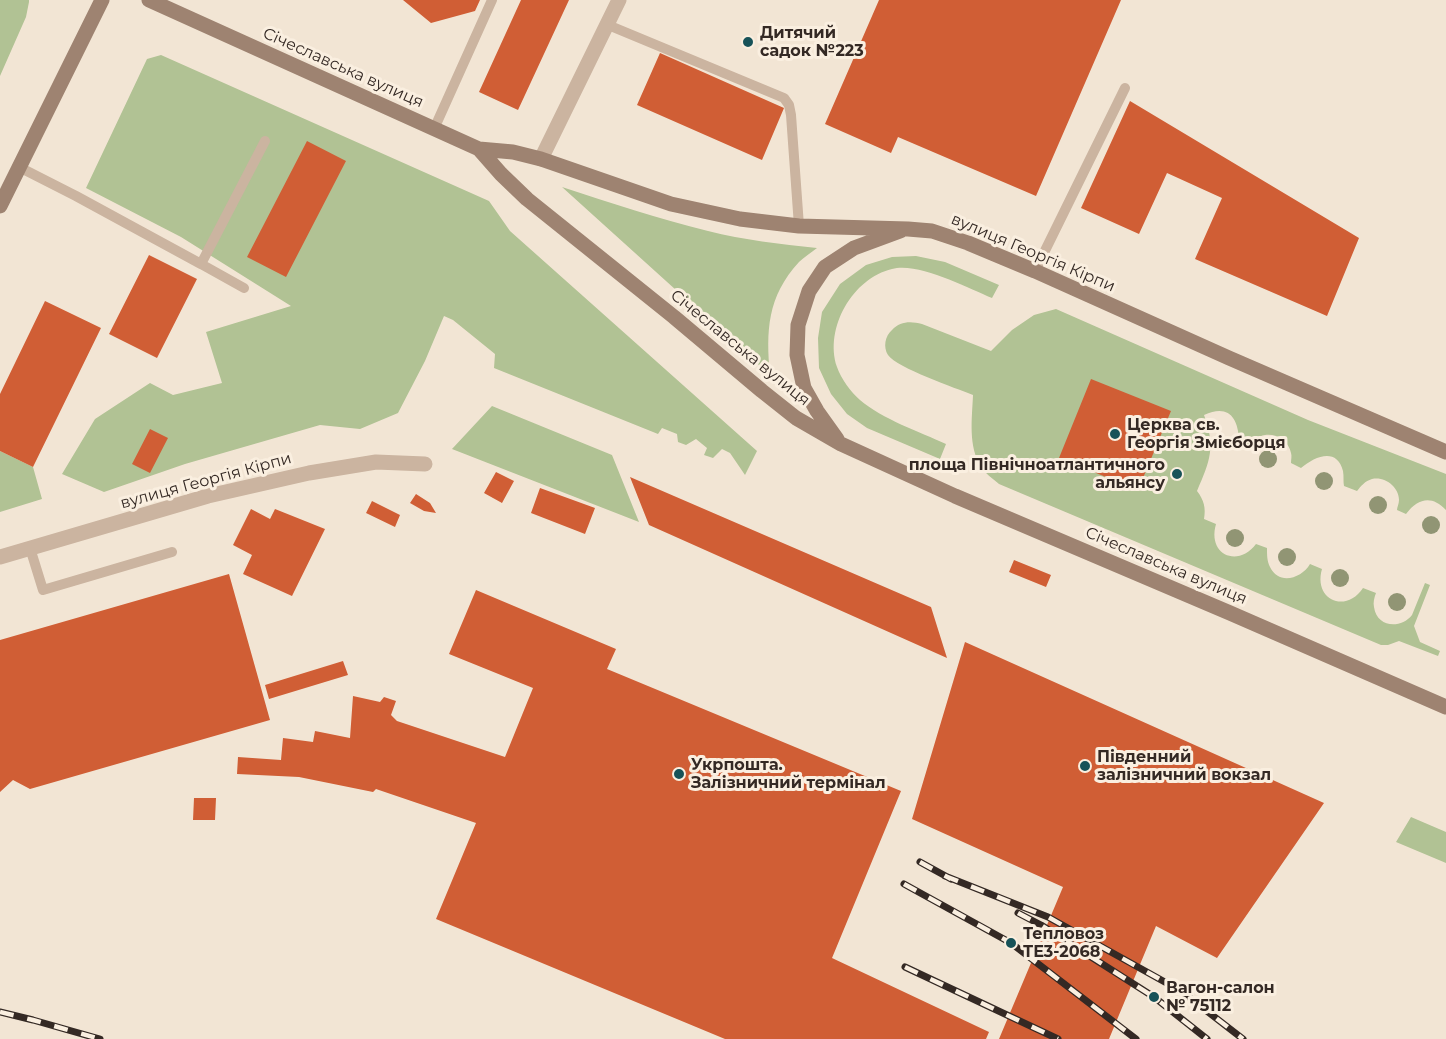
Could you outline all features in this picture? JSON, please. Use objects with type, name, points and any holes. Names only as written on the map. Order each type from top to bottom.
[{"type":"street","points":[[0,206],[5,185],[19,167],[102,0]]},
{"type":"street","name":"Січеславська вулиця","points":[[149,0],[479,149],[527,199],[762,391],[796,418],[841,444],[955,496],[1443,703]]},
{"type":"street","points":[[541,159],[619,0]]},
{"type":"street","name":"вулиця Георгія Кірпи","points":[[479,149],[513,152],[541,159],[671,204],[740,219],[799,226],[932,231],[968,243],[1035,271],[1446,452]]},
{"type":"street","points":[[841,444],[816,411],[804,388],[797,355],[798,325],[809,291],[825,267],[854,249],[908,229]]},
{"type":"street","name":"вулиця Георгія Кірпи","points":[[0,557],[208,496],[309,473],[376,462],[425,464]]},
{"type":"lane","points":[[434,129],[492,0]]},
{"type":"lane","points":[[608,25],[784,98],[789,105],[791,115],[799,226]]},
{"type":"lane","points":[[1035,271],[1125,88]]},
{"type":"lane","points":[[201,264],[265,141]]},
{"type":"lane","points":[[19,167],[244,288]]},
{"type":"lane","points":[[30,548],[43,590],[172,552]]},
{"type":"green space","points":[[0,0],[29,0],[29,2],[26,17],[0,76]]},
{"type":"green space","points":[[161,55],[489,201],[510,231],[757,451],[745,475],[730,453],[722,449],[713,458],[704,455],[707,448],[696,439],[686,445],[678,442],[677,434],[662,428],[658,434],[494,368],[495,354],[453,320],[444,316],[425,361],[398,413],[360,429],[320,425],[185,464],[104,492],[62,474],[95,419],[150,383],[173,395],[222,383],[206,332],[291,306],[181,237],[86,188],[147,59]]},
{"type":"green space","points":[[562,187],[708,231],[817,248],[799,262],[780,288],[769,329],[770,375]]},
{"type":"green space","points":[[916,256],[945,262],[999,285],[992,298],[943,277],[915,269],[892,269],[878,274],[854,294],[845,307],[838,321],[834,352],[841,376],[857,397],[890,419],[946,444],[940,459],[867,428],[847,414],[831,394],[819,368],[818,338],[822,312],[840,284],[866,265],[892,257]]},
{"type":"green space","points":[[1056,309],[1308,420],[1446,474],[1446,510],[1436,502],[1425,500],[1415,505],[1406,514],[1397,510],[1399,501],[1397,491],[1382,479],[1365,482],[1357,491],[1344,486],[1340,463],[1331,456],[1319,457],[1301,468],[1291,463],[1290,449],[1281,439],[1273,435],[1265,435],[1248,445],[1239,440],[1234,419],[1230,415],[1219,411],[1204,415],[1210,436],[1210,454],[1197,491],[1204,504],[1204,519],[1216,524],[1214,535],[1220,550],[1226,555],[1233,556],[1249,551],[1256,544],[1267,548],[1270,567],[1279,577],[1296,576],[1310,564],[1322,569],[1320,580],[1322,589],[1333,600],[1340,602],[1348,600],[1356,596],[1363,588],[1376,593],[1374,604],[1376,614],[1384,622],[1390,624],[1407,620],[1412,615],[1425,583],[1430,585],[1414,626],[1420,642],[1440,651],[1438,656],[1399,641],[1381,645],[999,484],[981,467],[974,450],[972,441],[973,395],[903,366],[888,355],[885,345],[886,338],[895,327],[910,322],[922,324],[991,351],[1012,330],[1034,315]]},
{"type":"green space","points":[[492,406],[612,455],[639,522],[452,449]]},
{"type":"green space","points":[[0,451],[33,467],[42,499],[0,512]]},
{"type":"green space","points":[[1411,817],[1446,832],[1446,863],[1396,842]]},
{"type":"building","points":[[403,0],[480,0],[475,11],[431,23]]},
{"type":"building","points":[[521,0],[569,0],[518,110],[479,92]]},
{"type":"building","points":[[879,0],[1121,0],[1036,196],[898,137],[891,153],[825,124]]},
{"type":"building","points":[[660,53],[784,108],[762,160],[637,105]]},
{"type":"building","points":[[1130,101],[1359,238],[1327,316],[1195,259],[1222,198],[1167,173],[1139,234],[1081,208]]},
{"type":"building","points":[[307,141],[346,161],[286,277],[247,257]]},
{"type":"building","points":[[149,255],[197,279],[157,358],[109,334]]},
{"type":"building","points":[[45,301],[101,328],[33,467],[0,451],[0,394]]},
{"type":"building","name":"Церква св. Георгія Змієборця","points":[[1091,379],[1171,411],[1138,490],[1059,458]]},
{"type":"building","points":[[150,429],[168,438],[150,473],[132,464]]},
{"type":"building","points":[[496,472],[514,481],[502,503],[484,493]]},
{"type":"building","points":[[630,477],[931,607],[947,658],[649,525]]},
{"type":"building","points":[[540,488],[595,508],[585,534],[531,513]]},
{"type":"building","points":[[416,494],[430,503],[436,513],[424,511],[410,503]]},
{"type":"building","points":[[372,501],[400,515],[395,527],[366,513]]},
{"type":"building","points":[[251,509],[270,519],[275,509],[325,529],[292,596],[243,574],[252,555],[233,545]]},
{"type":"building","points":[[1014,560],[1051,575],[1046,587],[1009,572]]},
{"type":"building","points":[[229,574],[270,720],[30,789],[13,780],[0,792],[0,640]]},
{"type":"building","points":[[476,590],[616,649],[607,669],[901,791],[832,958],[989,1032],[986,1039],[725,1039],[436,919],[476,823],[376,789],[373,792],[299,777],[237,774],[238,757],[281,760],[283,738],[313,742],[315,731],[350,738],[353,696],[380,702],[384,697],[396,701],[391,715],[397,721],[505,757],[533,688],[449,654]]},
{"type":"building","name":"Південний залізничний вокзал","points":[[965,642],[1324,803],[1217,958],[1156,926],[1109,1039],[999,1039],[1063,887],[912,819]]},
{"type":"building","points":[[343,661],[348,675],[269,699],[265,685]]},
{"type":"building","points":[[194,798],[216,798],[215,820],[193,820]]},
{"type":"railway","points":[[920,862],[951,879]]},
{"type":"railway","points":[[945,876],[1048,917],[1181,991],[1243,1039]]},
{"type":"railway","points":[[904,884],[1011,943],[1136,1039]]},
{"type":"railway","points":[[1018,913],[1041,925],[1154,997],[1207,1039]]},
{"type":"railway","points":[[905,967],[1058,1039]]},
{"type":"railway","points":[[0,1012],[100,1039]]},
{"type":"place","name":"Дитячий садок №223","points":[[748,42]]},
{"type":"place","name":"Церква св. Георгія Змієборця","points":[[1115,434]]},
{"type":"place","name":"площа Північноатлантичного альянсу","points":[[1177,474]]},
{"type":"place","name":"Південний залізничний вокзал","points":[[1085,766]]},
{"type":"place","name":"Укрпошта. Залізничний термінал","points":[[679,774]]},
{"type":"place","name":"Тепловоз ТЕ3-2068","points":[[1011,943]]},
{"type":"place","name":"Вагон-салон № 75112","points":[[1154,997]]}]
